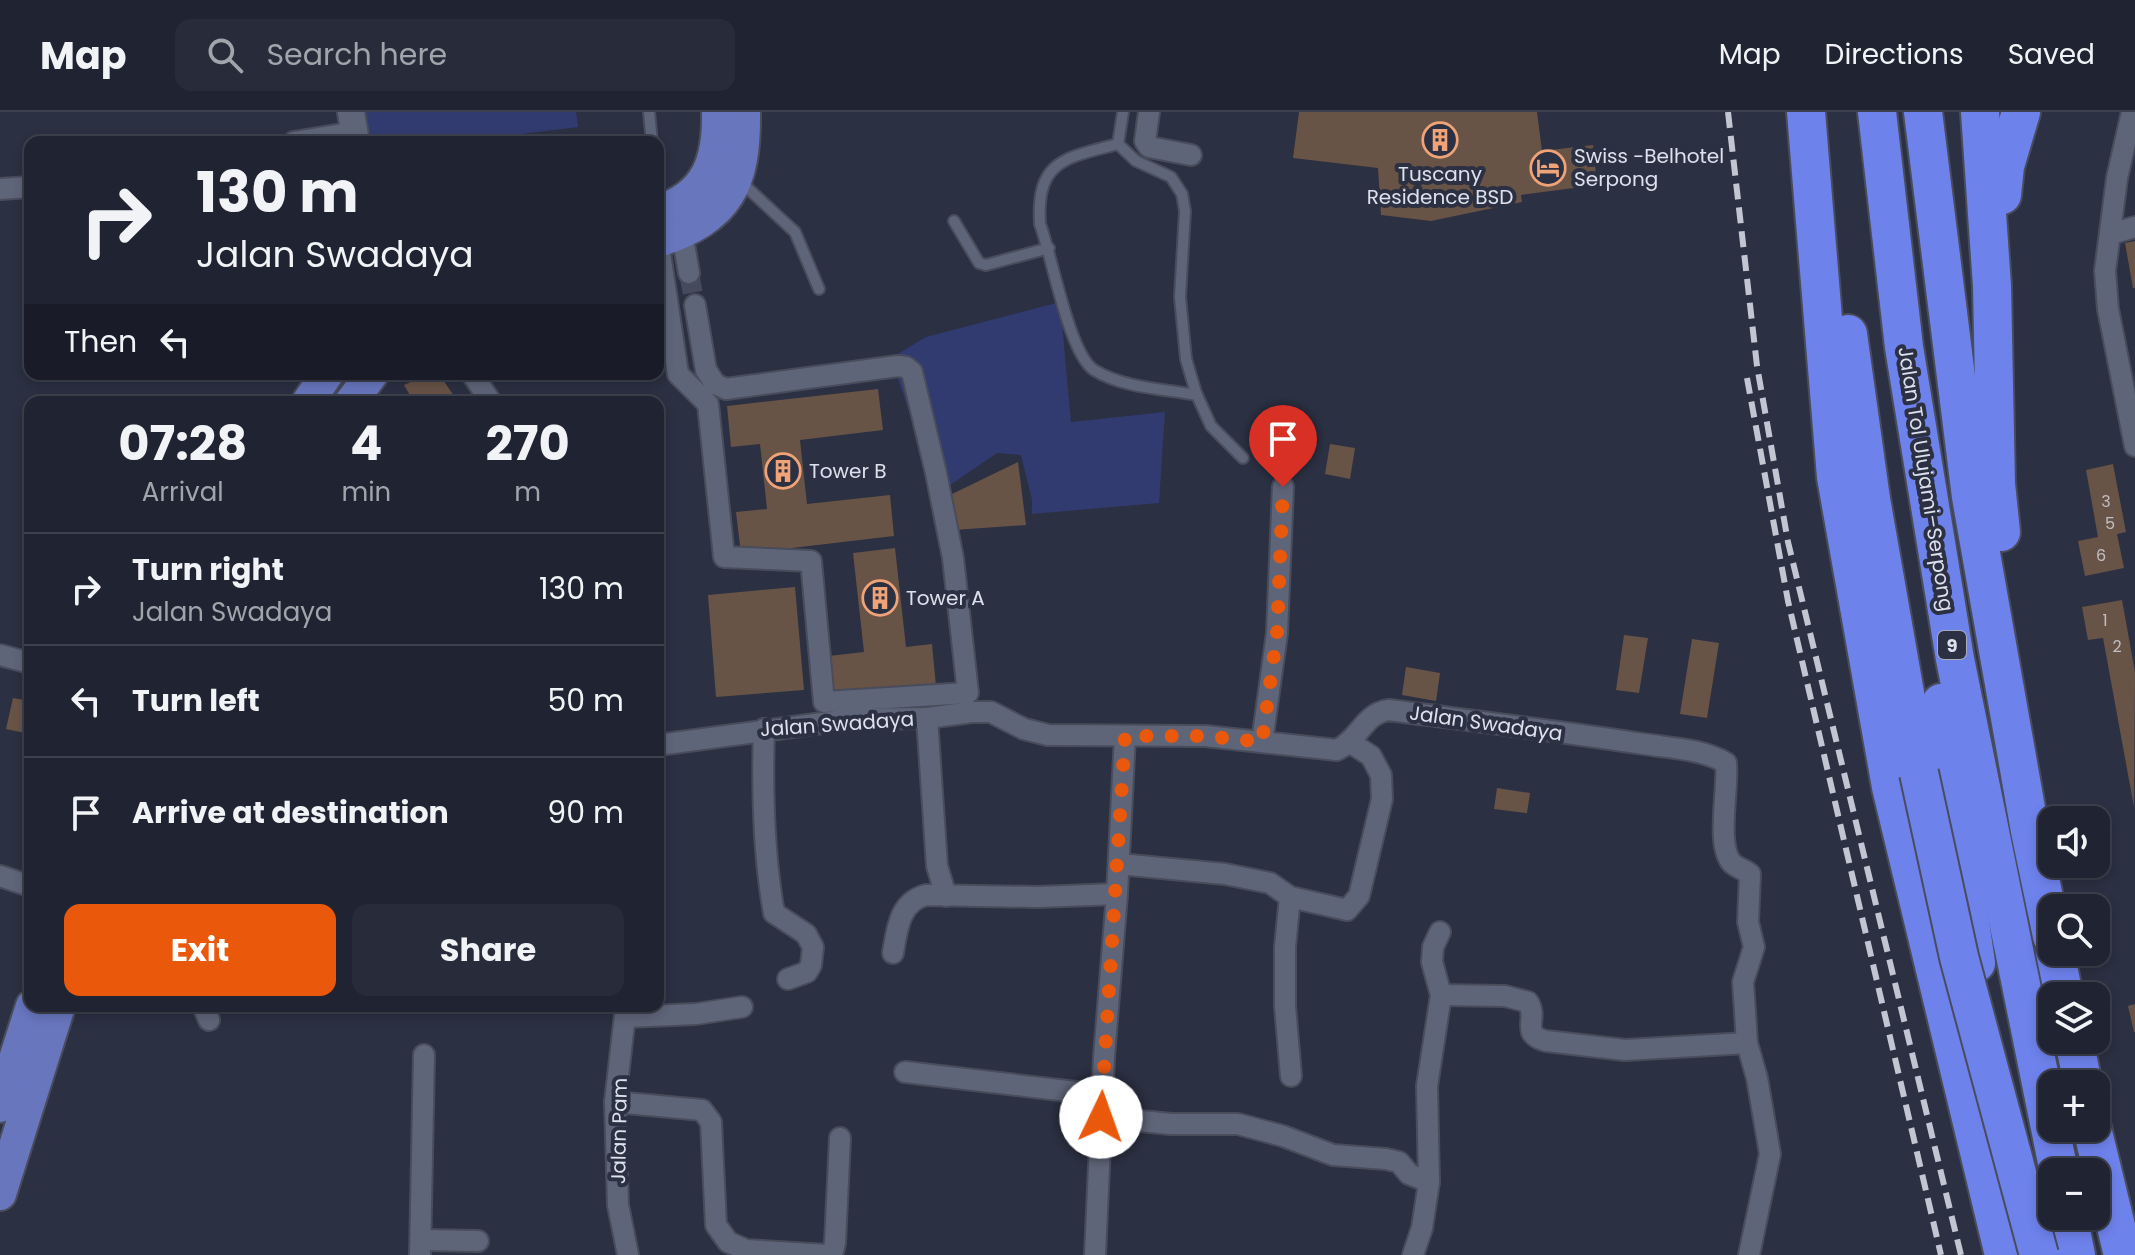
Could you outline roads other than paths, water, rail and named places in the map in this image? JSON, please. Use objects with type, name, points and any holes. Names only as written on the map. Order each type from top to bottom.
[{"type":"highway","points":[[1808,112],[1835,240],[1871,499],[1919,773],[1959,957],[2039,1255]]},
{"type":"highway","points":[[1808,112],[1836,477],[1891,787],[2004,1255]]},
{"type":"highway","name":"Jalan Tol Ulujami–Serpong","points":[[1877,112],[1904,347],[1955,659],[2056,1158]]},
{"type":"highway","name":"Jalan Tol Ulujami–Serpong","points":[[1923,112],[1971,497],[2043,894]]},
{"type":"highway","points":[[1980,112],[1992,286],[1996,484],[2030,831]]},
{"type":"highway","points":[[1992,286],[2005,166],[2021,112]]},
{"type":"highway","points":[[1904,347],[1947,765],[2018,1255]]},
{"type":"highway","points":[[2095,1142],[2123,1255]]},
{"type":"highway","points":[[2071,1230],[2076,1255]]},
{"type":"main road","points":[[664,219],[703,183],[716,149],[718,112]]},
{"type":"main road","points":[[664,220],[707,220],[719,208],[736,178],[745,139],[744,112]]},
{"type":"main road","points":[[0,1106],[11,1036],[28,1012]]},
{"type":"main road","points":[[0,1194],[57,1012]]},
{"type":"street","points":[[1149,112],[1145,141],[1149,147],[1191,155]]},
{"type":"street","points":[[2132,112],[2126,180],[2110,234],[2105,271],[2108,309],[2135,446]]},
{"type":"street","points":[[322,136],[354,129]]},
{"type":"street","points":[[0,189],[24,187]]},
{"type":"street","points":[[664,222],[689,273]]},
{"type":"street","points":[[2110,234],[2135,227]]},
{"type":"street","points":[[664,230],[678,374],[708,404],[724,557],[811,561],[824,702],[968,693],[953,558],[912,372],[898,366],[726,389],[715,384],[706,370],[695,305]]},
{"type":"street","points":[[1262,742],[1279,609],[1278,554],[1283,487]]},
{"type":"street","points":[[0,655],[24,661]]},
{"type":"street","name":"Jalan Swadaya","points":[[664,744],[852,719],[927,718],[991,712],[1024,729],[1048,735],[1205,736],[1337,750],[1351,743],[1372,716],[1389,710],[1683,750],[1719,759],[1726,763],[1724,841],[1733,864],[1750,874],[1748,922],[1754,947],[1743,982],[1747,1043],[1757,1078],[1770,1154],[1749,1255]]},
{"type":"street","points":[[927,718],[937,866],[946,896]]},
{"type":"street","points":[[764,729],[762,804],[774,913],[795,924],[806,934],[813,947],[807,972],[788,979]]},
{"type":"street","points":[[1095,1255],[1125,736]]},
{"type":"street","points":[[1119,864],[1225,874],[1270,883],[1290,897],[1347,910],[1359,896],[1382,799],[1381,775],[1371,756],[1351,743]]},
{"type":"street","points":[[0,876],[24,884]]},
{"type":"street","points":[[893,953],[898,924],[909,905],[918,897],[1117,894]]},
{"type":"street","points":[[1290,897],[1285,947],[1285,1006],[1291,1076]]},
{"type":"street","points":[[1413,1255],[1422,1228],[1429,1182],[1427,1086],[1441,995],[1432,962],[1433,947],[1440,932]]},
{"type":"street","points":[[1441,995],[1505,996],[1528,1002],[1532,1008],[1532,1035],[1535,1039],[1546,1041],[1625,1050],[1747,1043]]},
{"type":"street","points":[[649,1012],[696,1014],[742,1007]]},
{"type":"street","name":"Jalan Pam","points":[[626,1012],[615,1102],[618,1205],[628,1255]]},
{"type":"street","points":[[424,1055],[420,1248],[478,1241]]},
{"type":"street","points":[[905,1072],[1102,1095]]},
{"type":"street","points":[[615,1102],[702,1110],[708,1115],[711,1122],[716,1225],[728,1242],[746,1250],[830,1255],[835,1243],[840,1138]]},
{"type":"street","points":[[1101,1117],[1171,1124],[1238,1124],[1283,1136],[1333,1155],[1399,1162],[1409,1174],[1429,1182]]},
{"type":"lane","points":[[649,112],[651,136]]},
{"type":"lane","points":[[1118,144],[1123,112]]},
{"type":"lane","points":[[1118,144],[1069,157],[1044,179],[1039,206],[1040,224],[1075,345],[1092,369],[1136,385],[1197,395]]},
{"type":"lane","points":[[1118,144],[1136,161],[1171,177],[1182,194],[1185,211],[1180,297],[1186,359],[1211,426],[1243,458]]},
{"type":"lane","points":[[736,178],[795,232],[819,289]]},
{"type":"lane","points":[[954,221],[979,263],[986,265],[1049,248]]},
{"type":"tunnel","points":[[689,273],[695,305]]},
{"type":"railway","points":[[1728,112],[1757,366],[1788,542],[1961,1255]]},
{"type":"railway","points":[[1747,378],[1788,601],[1941,1255]]},
{"type":"place","name":"Tuscany Residence BSD","points":[[1440,140]]},
{"type":"place","name":"Swiss -Belhotel Serpong","points":[[1548,168]]},
{"type":"place","name":"Tower B","points":[[783,471]]},
{"type":"place","name":"Tower A","points":[[880,598]]}]
